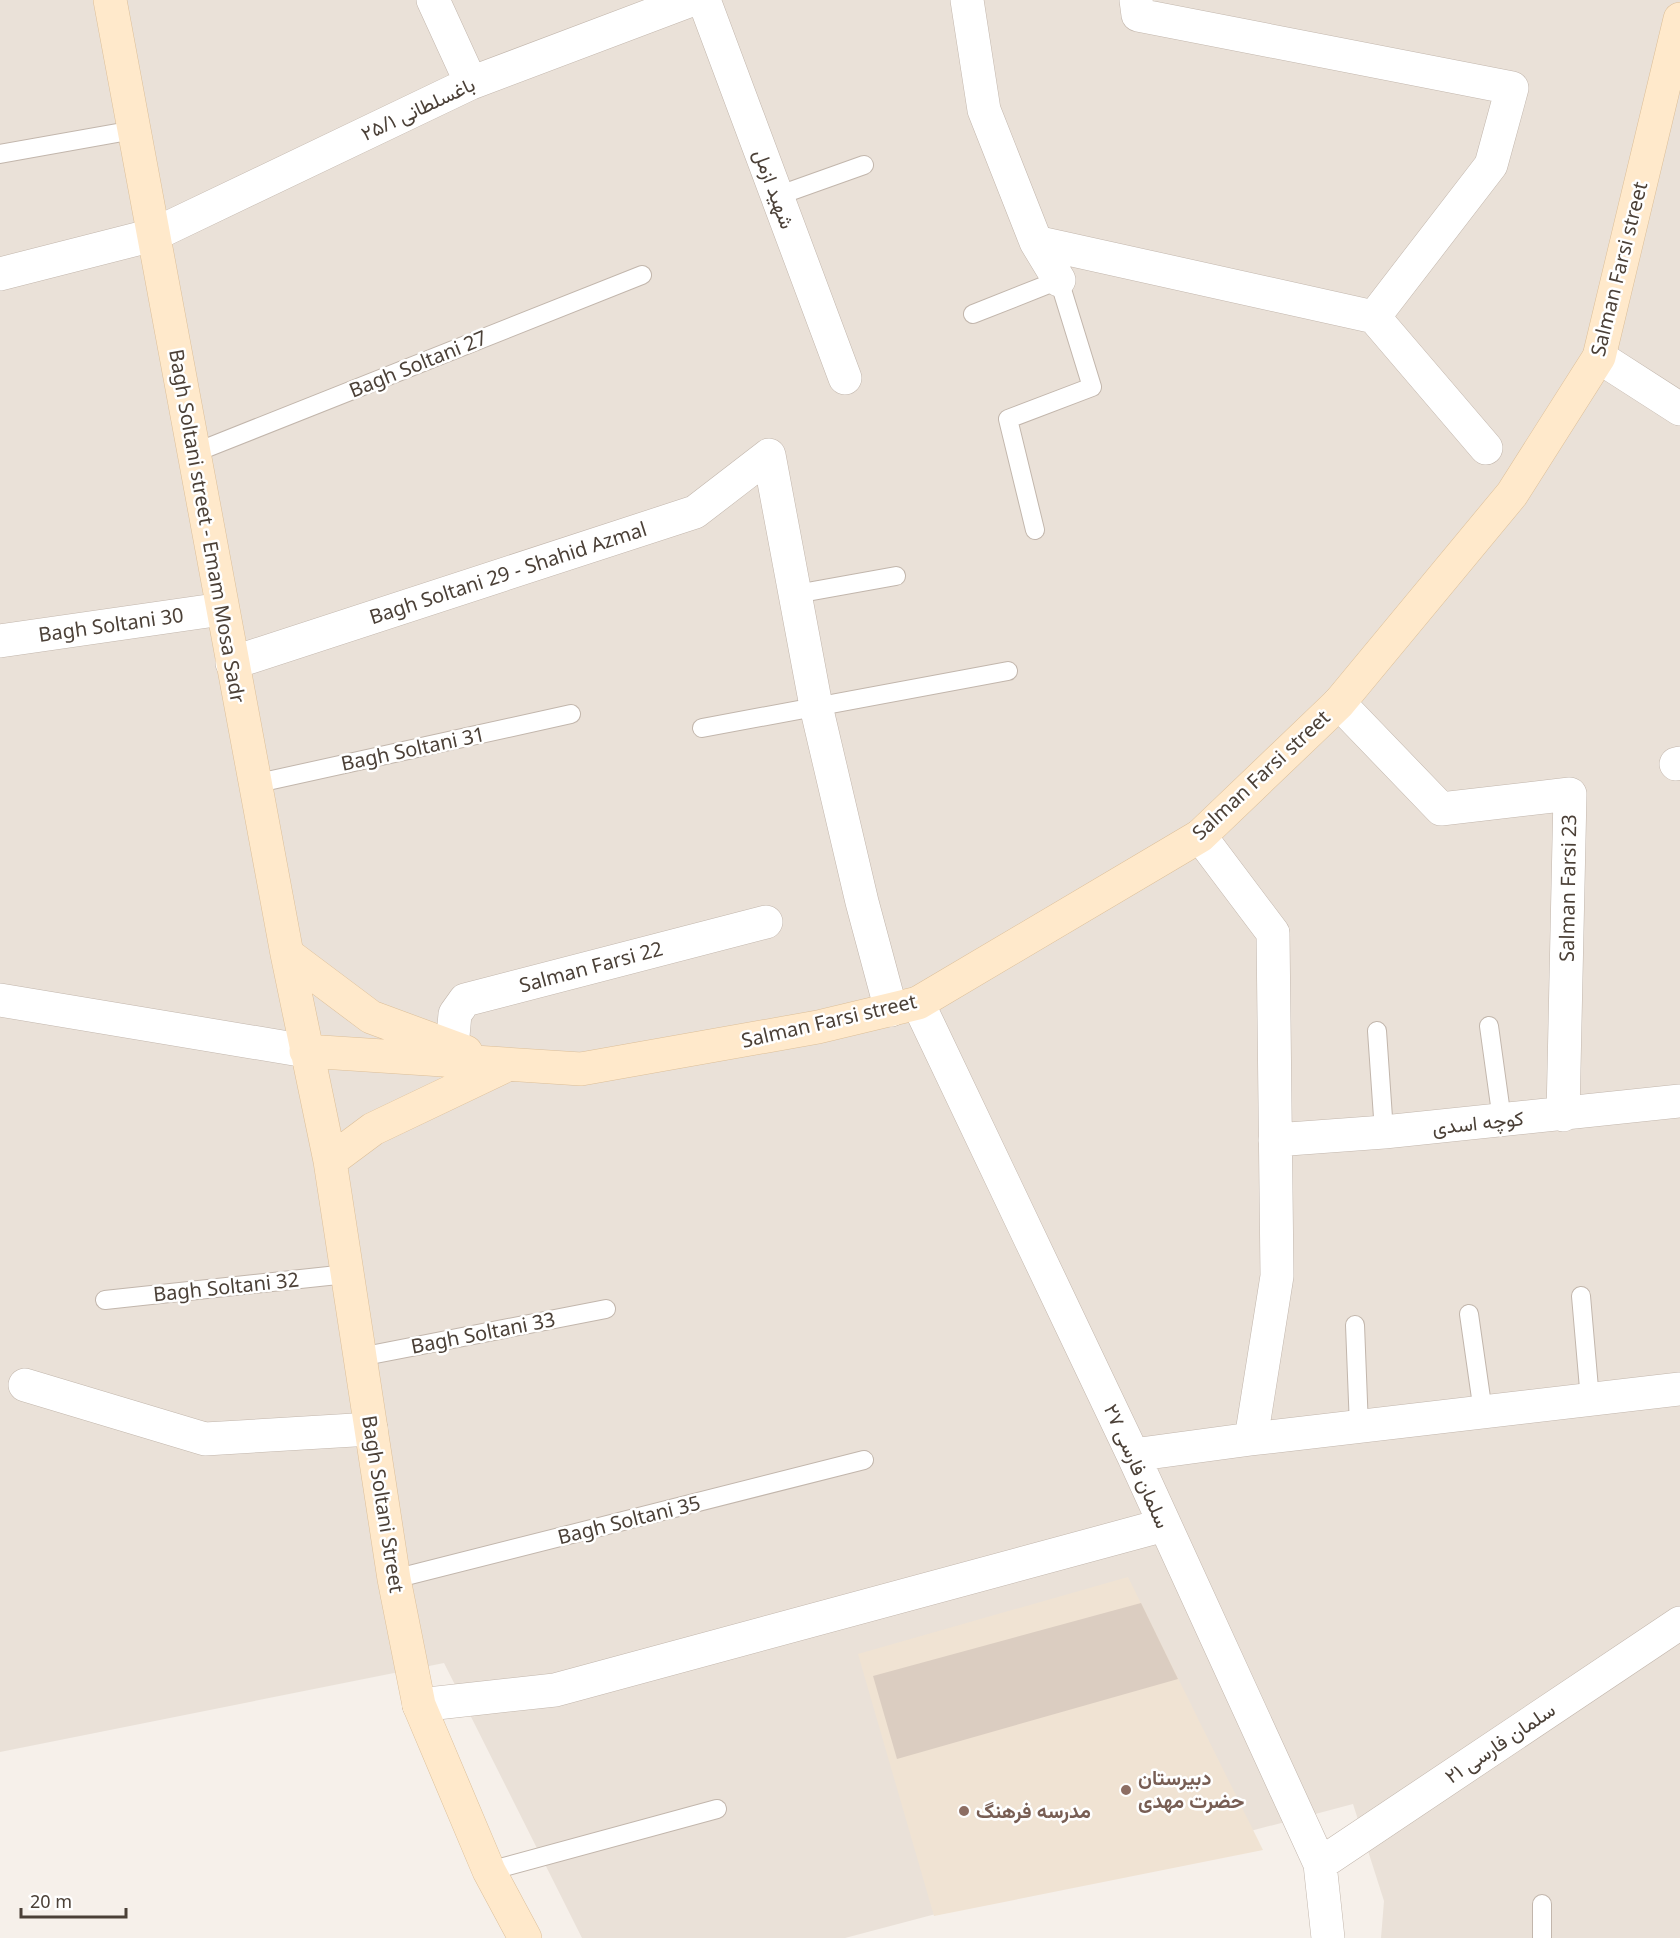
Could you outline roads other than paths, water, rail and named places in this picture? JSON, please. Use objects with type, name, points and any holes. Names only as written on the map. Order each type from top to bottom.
[{"type":"street","name":"Bagh Soltani street - Emam Mosa Sadr","points":[[110,0],[254,784],[306,1051]]},
{"type":"street","points":[[433,0],[471,83]]},
{"type":"street","name":"باغسلطانی ۲۵/۱","points":[[0,274],[153,235],[471,83],[691,0]]},
{"type":"street","name":"شهید ازمل","points":[[704,0],[845,378]]},
{"type":"street","points":[[967,0],[984,110],[1036,242],[1059,280]]},
{"type":"street","points":[[1136,0],[1138,15],[1512,88],[1491,165],[1374,317]]},
{"type":"street","name":"Salman Farsi street","points":[[306,1051],[581,1070],[818,1027],[904,1006],[1200,836],[1339,703],[1512,494],[1599,357],[1680,19]]},
{"type":"street","points":[[1036,242],[1374,317],[1485,448]]},
{"type":"street","points":[[1599,357],[1680,409]]},
{"type":"street","name":"سلمان فارسی ۲۷","points":[[769,455],[816,706],[862,902],[904,1006],[1133,1455],[1320,1864],[1328,1938]]},
{"type":"street","name":"Bagh Soltani 29 - Shahid Azmal","points":[[232,663],[694,512],[769,455]]},
{"type":"street","name":"Bagh Soltani 30","points":[[0,641],[222,609]]},
{"type":"street","name":"Salman Farsi 23","points":[[1339,703],[1441,809],[1570,794],[1563,1114]]},
{"type":"street","points":[[1200,836],[1273,933],[1277,1276],[1251,1438]]},
{"type":"street","name":"Salman Farsi 22","points":[[452,1047],[455,1014],[465,1000],[766,922]]},
{"type":"street","points":[[286,954],[371,1017],[505,1066]]},
{"type":"street","points":[[0,1000],[306,1051]]},
{"type":"street","name":"Bagh Soltani Street","points":[[306,1051],[330,1161],[394,1579],[419,1705],[489,1871],[525,1938]]},
{"type":"street","points":[[330,1161],[373,1129],[505,1066]]},
{"type":"street","name":"کوچه اسدی","points":[[1275,1140],[1384,1132],[1680,1101]]},
{"type":"street","points":[[25,1385],[205,1438],[371,1429]]},
{"type":"street","points":[[1133,1455],[1251,1438],[1680,1389]]},
{"type":"street","points":[[419,1705],[555,1690],[1164,1525]]},
{"type":"street","name":"سلمان فارسی ۲۱","points":[[1320,1864],[1680,1623]]},
{"type":"lane","points":[[0,154],[134,130]]},
{"type":"lane","points":[[777,196],[864,165]]},
{"type":"lane","name":"Bagh Soltani 27","points":[[194,453],[642,275]]},
{"type":"lane","points":[[973,314],[1059,280],[1092,387],[1008,418],[1035,530]]},
{"type":"lane","points":[[796,594],[896,576]]},
{"type":"lane","points":[[702,728],[1008,671]]},
{"type":"lane","name":"Bagh Soltani 31","points":[[254,784],[571,714]]},
{"type":"lane","points":[[1489,1026],[1502,1120]]},
{"type":"lane","points":[[1377,1031],[1384,1132]]},
{"type":"lane","name":"Bagh Soltani 32","points":[[105,1300],[347,1274]]},
{"type":"lane","points":[[1581,1296],[1590,1400]]},
{"type":"lane","name":"Bagh Soltani 33","points":[[360,1357],[606,1309]]},
{"type":"lane","points":[[1469,1314],[1483,1412]]},
{"type":"lane","points":[[1355,1325],[1359,1427]]},
{"type":"lane","name":"Bagh Soltani 35","points":[[394,1579],[864,1460]]},
{"type":"lane","points":[[489,1871],[717,1809]]},
{"type":"lane","points":[[1542,1904],[1542,1938]]},
{"type":"place","name":"دبیرستان حضرت مهدی","points":[[1126,1790]]},
{"type":"place","name":"مدرسه فرهنگ","points":[[964,1811]]}]
